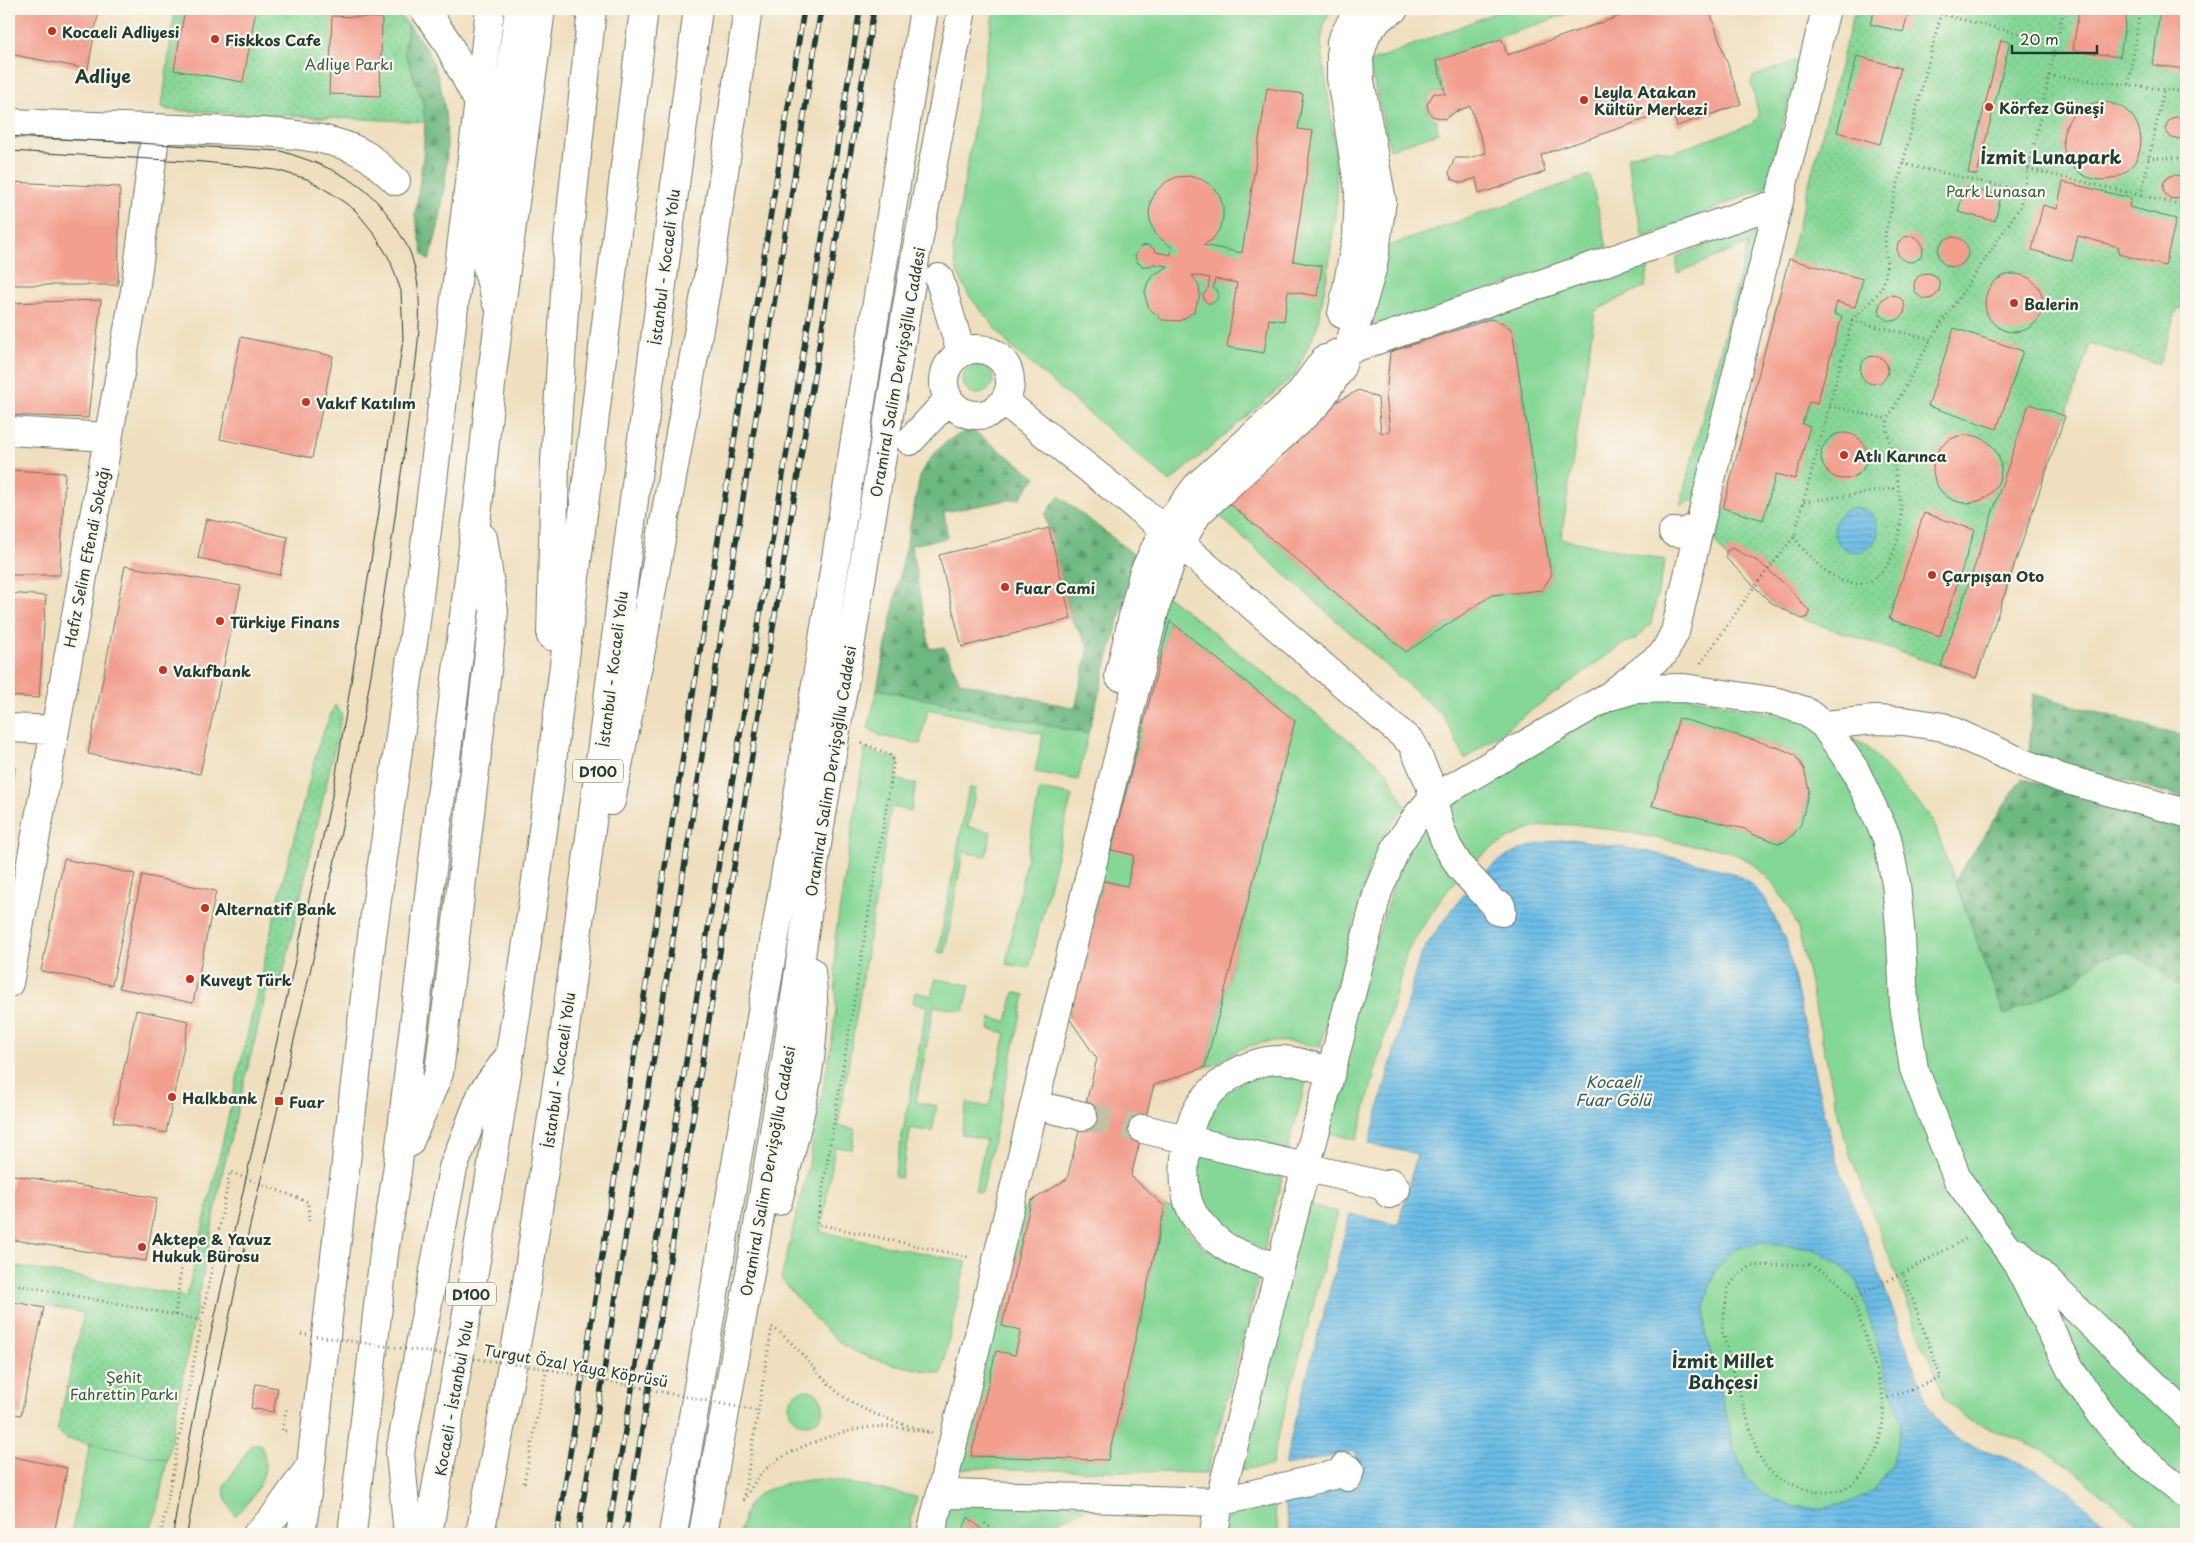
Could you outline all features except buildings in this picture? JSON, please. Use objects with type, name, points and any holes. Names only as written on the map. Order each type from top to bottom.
[{"type":"main road","points":[[424,9],[446,40],[478,101]]},
{"type":"main road","points":[[301,1534],[311,1465],[371,946],[416,621],[490,9]]},
{"type":"main road","points":[[500,317],[487,267],[487,250],[519,9]]},
{"type":"main road","points":[[352,1534],[384,1253],[397,1172],[437,827],[500,317],[542,9]]},
{"type":"main road","points":[[548,793],[555,461],[568,242],[592,9]]},
{"type":"main road","name":"D100","points":[[510,1054],[548,793],[644,9]]},
{"type":"main road","name":"İstanbul - Kocaeli Yolu","points":[[480,1534],[523,1308],[562,1052],[698,9]]},
{"type":"main road","points":[[562,1052],[642,646],[710,267],[748,9]]},
{"type":"main road","name":"Oramiral Salim Dervişoğllu Caddesi","points":[[673,1534],[786,873],[924,9]]},
{"type":"main road","name":"Oramiral Salim Dervişoğllu Caddesi","points":[[703,1534],[750,1272],[786,1054],[805,924],[915,259],[962,9]]},
{"type":"main road","points":[[918,1534],[1143,574],[1172,537],[1317,404],[1340,370],[1337,353],[1357,236],[1359,191],[1341,78],[1340,42],[1358,9]]},
{"type":"main road","points":[[1337,353],[1373,266],[1382,201],[1360,81],[1359,56],[1367,32],[1382,16],[1394,9]]},
{"type":"main road","points":[[1214,1534],[1219,1502],[1378,890],[1397,846],[1417,816],[1432,799],[1607,697],[1664,653],[1675,632],[1826,9]]},
{"type":"main road","points":[[9,123],[296,134],[333,142],[366,156],[396,181]]},
{"type":"main road","name":"Hafız Selim Efendi Sokağı","points":[[9,983],[135,290],[156,129]]},
{"type":"main road","points":[[1337,353],[1778,203]]},
{"type":"main road","points":[[939,278],[962,352]]},
{"type":"main road","points":[[972,349],[983,349],[993,353],[1002,360],[1008,369],[1010,380],[1008,391],[1004,401],[996,409],[976,415],[965,413],[949,399],[944,389],[944,378],[952,359],[962,352],[972,349]]},
{"type":"main road","points":[[910,441],[949,399]]},
{"type":"main road","points":[[1004,401],[1172,537],[1412,743],[1430,784],[1432,799],[1447,846],[1460,867],[1496,906]]},
{"type":"main road","points":[[9,431],[108,437]]},
{"type":"main road","points":[[1673,532],[1685,534],[1700,524]]},
{"type":"main road","points":[[931,1534],[1156,605],[1173,556],[1172,537]]},
{"type":"main road","points":[[1607,697],[1635,689],[1684,688],[1778,702],[1805,711],[1824,725],[1855,770],[1887,838],[1896,884],[1902,938],[1904,1005],[1914,1069],[1958,1180],[2014,1260],[2073,1374],[2102,1415],[2131,1450],[2186,1494]]},
{"type":"main road","points":[[1824,725],[1874,720],[1904,720],[1942,727],[2061,778],[2186,813]]},
{"type":"main road","points":[[9,728],[54,730]]},
{"type":"main road","points":[[1006,1221],[1052,1109],[1061,995]]},
{"type":"main road","points":[[408,1534],[400,1452],[453,1168],[482,1092],[510,1054]]},
{"type":"main road","name":"Kocaeli - İstanbul Yolu","points":[[428,1534],[477,1260],[510,1054]]},
{"type":"main road","points":[[1280,1268],[1227,1250],[1210,1234],[1191,1210],[1184,1184],[1184,1164],[1194,1117],[1206,1098],[1227,1079],[1253,1065],[1280,1060],[1331,1072]]},
{"type":"main road","points":[[1052,1109],[1083,1116]]},
{"type":"main road","points":[[1142,1129],[1385,1186]]},
{"type":"main road","points":[[1989,1226],[2186,1415]]},
{"type":"main road","points":[[257,1534],[273,1518],[311,1465]]},
{"type":"main road","points":[[950,1494],[1219,1502],[1342,1473]]},
{"type":"path","points":[[1684,688],[1752,590],[1794,537],[1852,321],[1881,288],[1884,280],[1886,266],[1885,234],[1942,9]]},
{"type":"path","points":[[1794,537],[1816,564],[1838,579],[1866,583],[1877,578],[1886,568],[1899,534],[1901,510],[1887,430],[1888,419],[1931,339],[2020,207],[2064,9]]},
{"type":"path","points":[[2129,85],[2140,9]]},
{"type":"path","points":[[1940,14],[2057,43]]},
{"type":"path","points":[[2049,76],[2186,92]]},
{"type":"path","points":[[2140,195],[2164,89]]},
{"type":"path","points":[[2148,158],[2186,158]]},
{"type":"path","points":[[1903,164],[2023,191]]},
{"type":"path","points":[[2028,169],[2186,206]]},
{"type":"path","points":[[1852,321],[1931,339]]},
{"type":"path","points":[[1830,406],[1888,419]]},
{"type":"path","points":[[1804,502],[1897,488]]},
{"type":"path","points":[[858,741],[890,754],[894,761],[817,1224],[974,1258]]},
{"type":"path","points":[[161,1534],[200,1320],[230,1172],[308,1202],[310,1230]]},
{"type":"path","points":[[1852,1298],[1903,1273],[1989,1226]]},
{"type":"path","points":[[175,1315],[182,1263]]},
{"type":"path","points":[[1810,1264],[1837,1280],[1852,1298],[1884,1399],[1882,1431],[1878,1448],[1863,1475],[1848,1489],[1818,1492],[1779,1480],[1766,1469],[1757,1452],[1722,1331],[1728,1288],[1738,1276],[1751,1266],[1810,1264]]},
{"type":"path","points":[[1884,1399],[1940,1378],[1903,1273]]},
{"type":"path","points":[[9,1283],[200,1320]]},
{"type":"path","points":[[310,1337],[311,1328]]},
{"type":"path","points":[[772,1328],[794,1344],[832,1386],[850,1402],[898,1422],[932,1433],[896,1427],[871,1427],[816,1442],[790,1454],[760,1476],[743,1502],[758,1411],[772,1328]]},
{"type":"path","name":"Turgut Özal Yaya Köprüsü","points":[[301,1334],[547,1369],[758,1411]]},
{"type":"path","points":[[524,1483],[547,1369]]},
{"type":"path","points":[[282,1431],[289,1431]]},
{"type":"path","points":[[1089,1534],[1128,1534]]},
{"type":"green space","name":"Adliye Parkı","points":[[175,9],[392,9],[408,24],[404,51],[422,100],[425,122],[168,110],[162,107]]},
{"type":"green space","points":[[994,9],[1331,9],[1324,24],[1321,43],[1334,140],[1337,198],[1328,272],[1317,327],[1295,375],[1170,482],[1011,347],[969,296],[957,271],[953,249]]},
{"type":"green space","points":[[1505,9],[1582,9],[1434,60],[1444,93],[1435,92],[1429,96],[1427,107],[1431,116],[1437,120],[1438,133],[1390,149],[1369,62]]},
{"type":"green space","name":"Park Lunasan","points":[[1855,9],[2186,9],[2186,308],[2177,309],[2159,364],[2090,344],[1976,678],[1802,619],[1770,602],[1726,558],[1715,541]]},
{"type":"green space","points":[[408,24],[426,48],[437,75],[447,128],[445,184],[436,237],[429,261],[423,254],[415,216],[423,157],[425,122],[422,100],[404,51]]},
{"type":"green space","points":[[1799,59],[1767,187],[1643,238],[1627,157],[1657,148],[1671,153],[1752,124],[1759,116],[1751,83],[1753,77]]},
{"type":"green space","points":[[1590,175],[1607,247],[1364,337],[1389,246]]},
{"type":"green space","points":[[1764,221],[1695,500],[1680,505],[1748,244],[1677,273],[1677,257]]},
{"type":"green space","points":[[1627,261],[1649,264],[1645,286],[1595,311],[1561,539],[1665,560],[1651,623],[1637,638],[1621,645],[1465,759],[1444,717],[1214,511],[1225,500],[1406,652],[1492,595],[1542,590],[1551,576],[1512,330],[1490,319],[1390,352],[1388,344]]},
{"type":"green space","points":[[978,364],[989,368],[993,379],[989,390],[978,394],[967,390],[963,379],[967,368]]},
{"type":"green space","points":[[971,429],[1036,477],[1020,498],[944,512],[948,538],[911,545],[930,649],[944,647],[960,682],[1075,708],[1089,647],[1071,619],[1045,514],[1059,496],[1136,556],[1088,734],[877,689],[921,472],[931,457],[942,446],[954,437]]},
{"type":"green space","points":[[1165,594],[1386,770],[1405,806],[1385,834],[1367,875],[1320,1047],[1288,1042],[1267,1042],[1246,1047],[1215,1065],[1205,1067],[1295,721],[1170,621],[1111,849],[1134,855],[1127,886],[1103,881],[1069,1018],[1065,994]]},
{"type":"green space","points":[[877,689],[1088,734],[1078,780],[1035,772],[1043,734],[928,709],[920,744],[881,736],[868,728]]},
{"type":"green space","points":[[2033,694],[2186,737],[2186,798],[2029,754]]},
{"type":"green space","points":[[1685,696],[1824,725],[1865,745],[1932,818],[2004,1015],[2075,981],[2100,958],[2128,952],[2158,969],[2186,994],[2186,1534],[2150,1534],[2073,1470],[2044,1450],[1965,1418],[1944,1398],[1849,1152],[1838,1114],[1798,928],[1788,907],[1775,887],[1758,869],[1733,853],[1590,826],[1554,825],[1533,828],[1522,832],[1482,855],[1445,893],[1407,952],[1357,1140],[1316,1130],[1410,833],[1465,789],[1636,697]],"holes":[[[1679,718],[1778,746],[1795,755],[1801,763],[1805,775],[1807,802],[1799,827],[1792,836],[1779,843],[1769,841],[1745,829],[1652,806]]]},
{"type":"green space","name":"Şehit Fahrettin Parkı","points":[[335,705],[342,715],[279,992],[267,989],[223,1170],[167,1460],[67,1439],[57,1431],[84,1313],[9,1298],[9,1265],[187,1296],[281,888],[320,740]]},
{"type":"green space","points":[[865,748],[878,754],[899,759],[896,779],[916,784],[911,811],[891,807],[838,1126],[855,1129],[852,1149],[835,1147],[821,1232],[966,1262],[941,1374],[884,1362],[852,1350],[832,1336],[814,1318],[781,1279],[809,1163],[831,1047],[836,1010],[835,938]]},
{"type":"green space","points":[[2022,778],[2186,827],[2186,994],[2158,969],[2128,952],[2100,958],[2075,981],[2004,1015],[1955,880]]},
{"type":"green space","points":[[969,788],[976,789],[968,827],[991,832],[986,856],[963,852],[945,953],[938,952]]},
{"type":"green space","points":[[1040,789],[1072,795],[1029,968],[1006,964]]},
{"type":"green space","points":[[935,979],[970,985],[964,1011],[934,1006],[916,1102],[937,1106],[932,1132],[911,1128],[901,1178],[894,1177],[927,1006],[913,1003],[915,992],[932,996]]},
{"type":"green space","points":[[1014,992],[1025,995],[982,1193],[975,1191],[986,1140],[961,1134],[967,1103],[989,1107],[1006,1033],[989,1029],[991,1018],[1007,1022]]},
{"type":"green space","points":[[1261,1068],[1309,1071],[1287,1152],[1203,1133],[1208,1113],[1224,1094]]},
{"type":"green space","points":[[1197,1149],[1284,1169],[1263,1255],[1230,1245],[1196,1195]]},
{"type":"green space","points":[[1031,1201],[1002,1325],[1021,1330],[1015,1355],[972,1456],[1108,1460],[1165,1207],[1174,1209],[1186,1229],[1206,1249],[1261,1269],[1207,1473],[955,1468],[1011,1225]]},
{"type":"green space","points":[[1297,1203],[1338,1212],[1275,1448],[1272,1466],[1227,1471]]},
{"type":"green space","points":[[1759,1243],[1814,1249],[1838,1263],[1858,1281],[1902,1423],[1893,1463],[1874,1490],[1851,1503],[1823,1508],[1794,1507],[1774,1500],[1759,1491],[1747,1478],[1734,1449],[1705,1329],[1705,1303],[1715,1270],[1733,1250]]},
{"type":"green space","points":[[806,1390],[813,1391],[818,1395],[822,1400],[822,1414],[818,1419],[813,1423],[806,1424],[799,1423],[794,1419],[790,1414],[789,1407],[790,1400],[794,1395],[799,1391]]},
{"type":"green space","points":[[90,1444],[167,1460],[156,1514],[147,1534],[71,1534]]},
{"type":"green space","points":[[252,1444],[260,1444],[264,1454],[264,1474],[255,1493],[235,1516],[225,1497],[224,1486]]},
{"type":"green space","points":[[821,1479],[840,1481],[917,1497],[908,1534],[739,1534],[744,1515],[754,1498],[771,1488]]},
{"type":"green space","points":[[949,1500],[1097,1504],[1061,1520],[1042,1534],[987,1534],[968,1518],[961,1534],[941,1534]]},
{"type":"green space","points":[[1273,1501],[1279,1534],[1220,1534],[1222,1512]]},
{"type":"water","points":[[1852,508],[1860,508],[1872,514],[1878,530],[1872,546],[1860,552],[1852,552],[1840,546],[1834,534],[1834,526],[1840,514]]},
{"type":"water","name":"Kocaeli Fuar Gölü","points":[[1572,839],[1649,852],[1706,865],[1732,873],[1746,880],[1765,898],[1787,944],[1818,1088],[1836,1158],[1928,1405],[1941,1425],[1951,1435],[1971,1446],[2028,1466],[2039,1472],[2070,1493],[2116,1534],[1290,1534],[1283,1499],[1358,1486],[1355,1451],[1285,1466],[1293,1428],[1350,1214],[1398,1225],[1417,1154],[1369,1144],[1419,959],[1433,936],[1462,897],[1487,870],[1516,852],[1551,841]],"holes":[[[1759,1243],[1814,1249],[1838,1263],[1858,1282],[1902,1423],[1893,1463],[1874,1490],[1851,1503],[1823,1508],[1794,1507],[1774,1500],[1759,1491],[1747,1478],[1734,1449],[1705,1329],[1705,1303],[1715,1270],[1733,1250]]]},
{"type":"tunnel","points":[[1083,1116],[1143,1129]]},
{"type":"tram line","points":[[9,136],[281,151],[315,163],[331,169],[360,186],[385,210],[410,252],[418,286],[419,321],[414,374],[386,581],[363,721],[345,814],[316,944],[237,1280],[202,1449],[187,1534]]},
{"type":"tram line","points":[[9,151],[204,162],[276,170],[307,179],[355,210],[373,232],[390,260],[401,291],[403,339],[378,518],[333,792],[206,1356],[180,1488],[173,1534]]},
{"type":"railway","points":[[557,1534],[804,9]]},
{"type":"railway","points":[[578,1534],[821,9]]},
{"type":"railway","points":[[608,1534],[860,9]]},
{"type":"railway","points":[[625,1534],[874,9]]},
{"type":"place","name":"Kocaeli Adliyesi","points":[[52,31]]},
{"type":"place","name":"Fiskkos Cafe","points":[[215,39]]},
{"type":"place","name":"Leyla Atakan Kültür Merkezi","points":[[1584,100]]},
{"type":"place","name":"Körfez Güneşi","points":[[1989,107]]},
{"type":"place","name":"Balerin","points":[[2014,303]]},
{"type":"place","name":"Vakıf Katılım","points":[[306,402]]},
{"type":"place","name":"Atlı Karınca","points":[[1844,455]]},
{"type":"place","name":"Çarpışan Oto","points":[[1932,575]]},
{"type":"place","name":"Fuar Cami","points":[[1005,587]]},
{"type":"place","name":"Türkiye Finans","points":[[220,621]]},
{"type":"place","name":"Vakıfbank","points":[[163,670]]},
{"type":"place","name":"Alternatif Bank","points":[[205,908]]},
{"type":"place","name":"Kuveyt Türk","points":[[190,979]]},
{"type":"place","name":"Halkbank","points":[[172,1097]]},
{"type":"place","name":"Fuar","points":[[279,1101]]},
{"type":"place","name":"Aktepe & Yavuz Hukuk Bürosu","points":[[142,1247]]},
{"type":"district","name":"Adliye","points":[[103,75]]},
{"type":"district","name":"İzmit Lunapark","points":[[2051,156]]},
{"type":"district","name":"İzmit Millet Bahçesi","points":[[1723,1370]]}]
